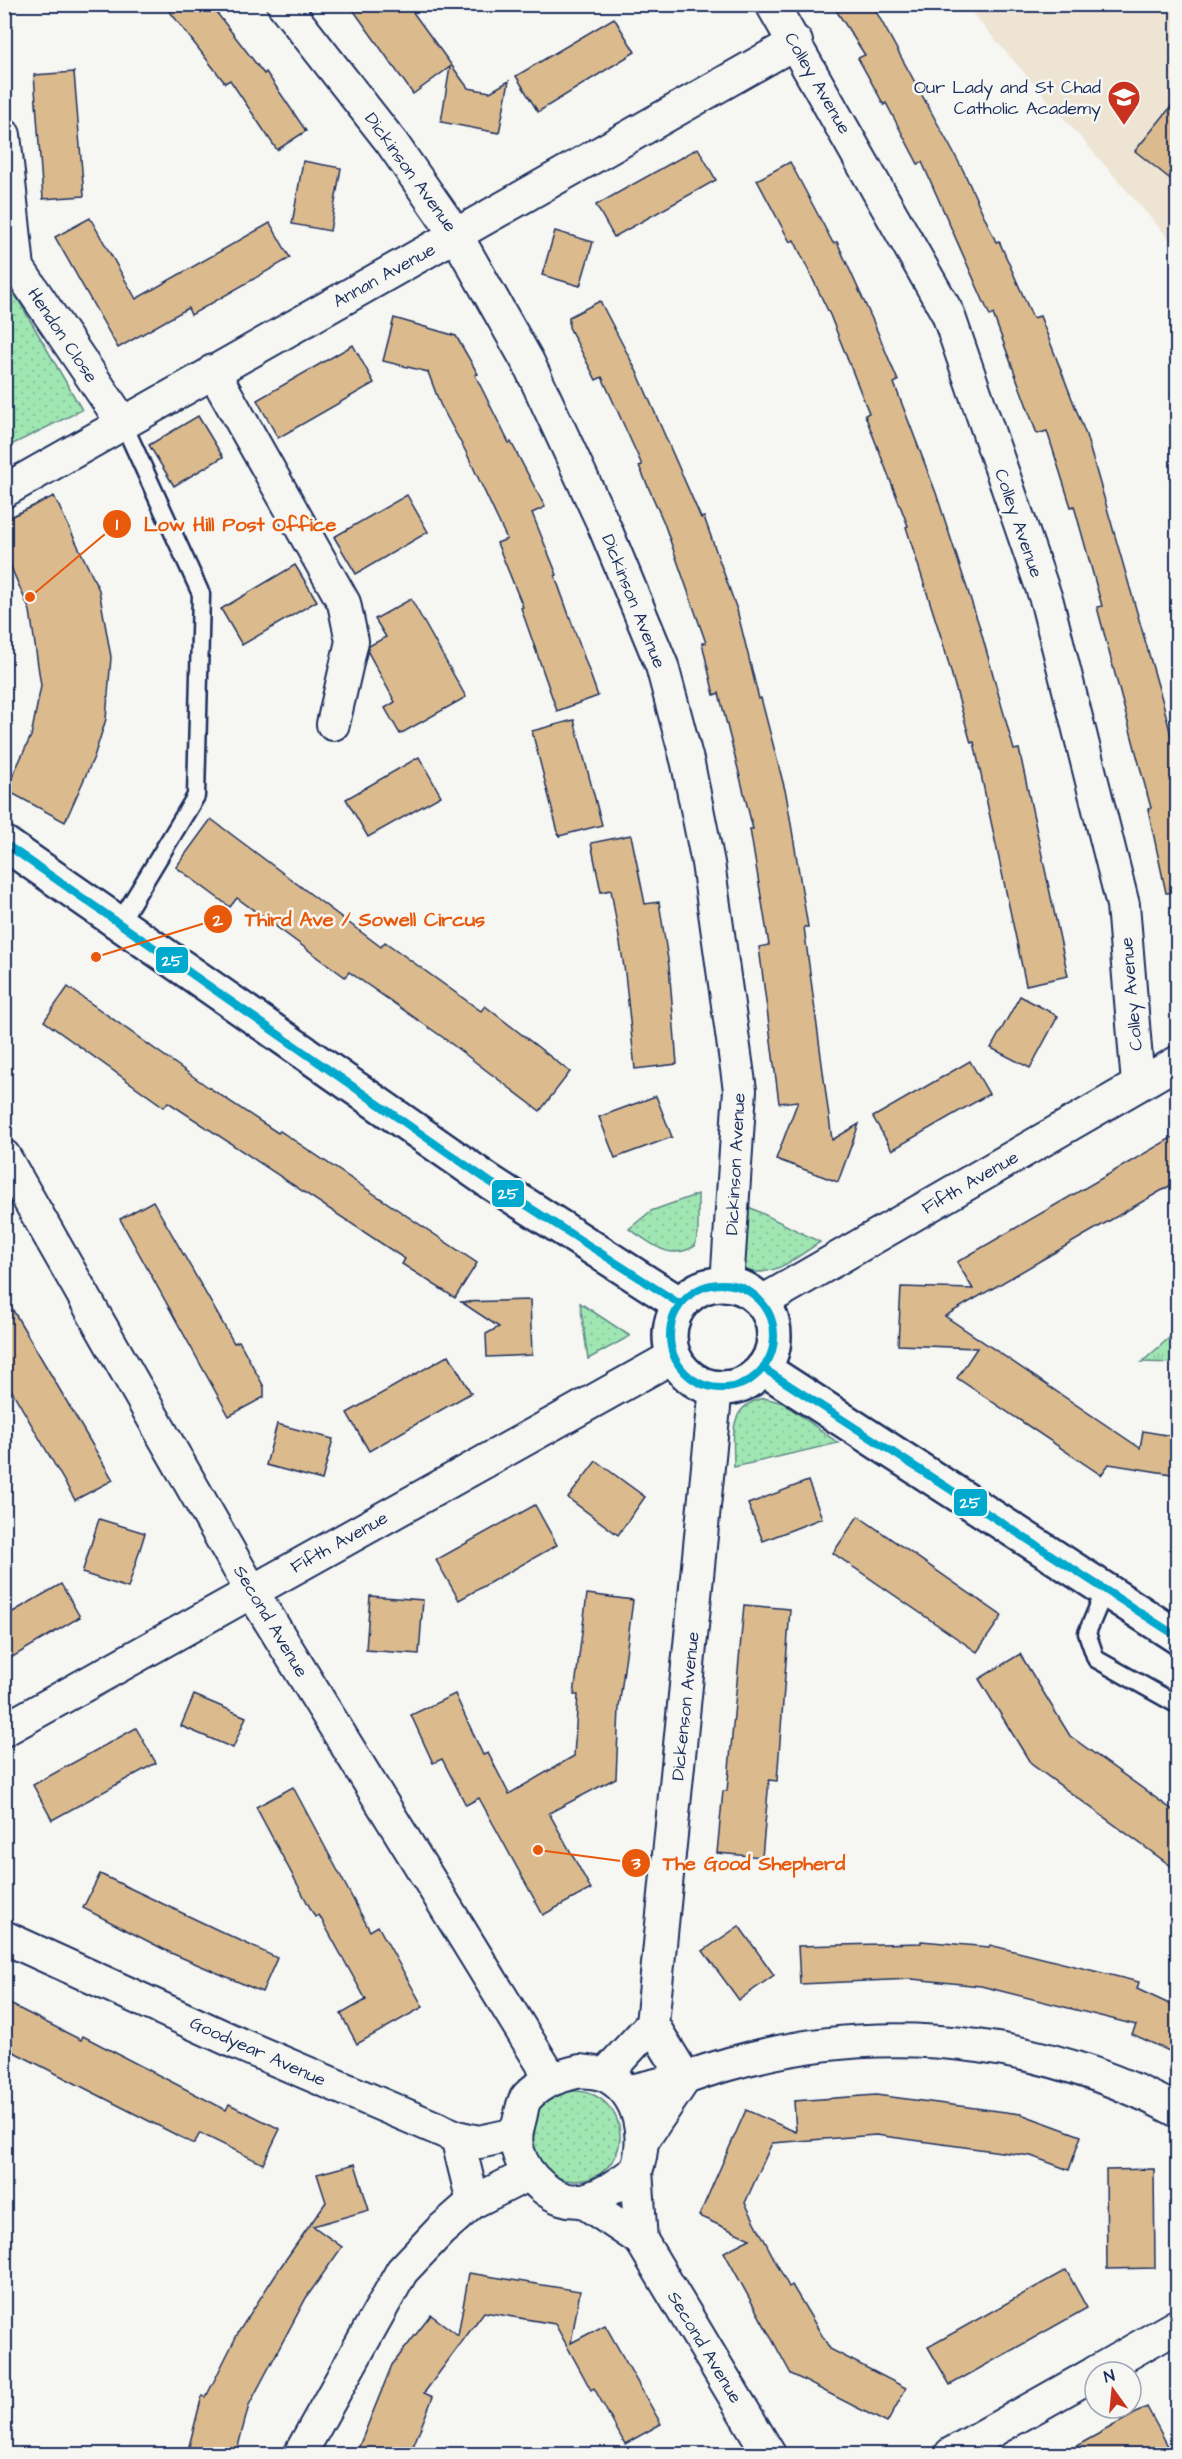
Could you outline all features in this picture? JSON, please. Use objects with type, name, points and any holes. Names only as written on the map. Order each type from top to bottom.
[{"type":"street","name":"Dickinson Avenue","points":[[283,4],[392,143],[456,235],[528,362],[602,521],[662,666],[688,764],[708,862],[740,1090],[727,1284]]},
{"type":"street","name":"Colley Avenue","points":[[772,4],[796,42],[948,314],[1047,602],[1123,905],[1138,1084]]},
{"type":"street","name":"Annan Avenue","points":[[4,491],[796,42]]},
{"type":"street","name":"Hendon Close","points":[[4,135],[18,268],[123,423]]},
{"type":"street","points":[[213,371],[344,603],[352,640],[333,724]]},
{"type":"street","points":[[4,843],[490,1182],[680,1304]]},
{"type":"street","name":"Fifth Avenue","points":[[762,1302],[1178,1062]]},
{"type":"street","name":"Second Avenue","points":[[4,1156],[251,1590],[551,2078]]},
{"type":"street","points":[[727,1284],[746,1290],[762,1302],[771,1318],[774,1335],[771,1353],[763,1368],[750,1380],[734,1386],[716,1387],[691,1378],[674,1356],[670,1329],[680,1304],[693,1292],[710,1285],[727,1284]]},
{"type":"street","name":"Fifth Avenue","points":[[4,1730],[251,1590],[674,1356]]},
{"type":"street","points":[[763,1368],[1178,1637]]},
{"type":"street","name":"Dickenson Avenue","points":[[652,2024],[716,1387]]},
{"type":"street","name":"Goodyear Avenue","points":[[4,1937],[238,2044],[457,2138],[479,2142],[516,2134]]},
{"type":"street","points":[[616,2084],[652,2024],[685,2078]]},
{"type":"street","points":[[685,2078],[643,2140],[636,2171],[611,2190],[581,2200],[560,2197],[541,2186],[529,2174],[518,2151],[516,2134],[525,2098],[551,2078],[580,2071],[616,2084],[685,2078],[754,2057],[826,2043],[889,2040],[972,2044],[1054,2061],[1137,2090],[1178,2111]]},
{"type":"street","points":[[616,2084],[639,2119],[643,2140]]},
{"type":"street","points":[[457,2138],[473,2202]]},
{"type":"street","name":"Second Avenue","points":[[636,2171],[641,2240]]},
{"type":"street","points":[[300,2454],[402,2271],[440,2231],[473,2202],[529,2174]]},
{"type":"street","name":"Second Avenue","points":[[581,2200],[641,2240],[769,2454]]},
{"type":"street","points":[[1117,2360],[1178,2325]]},
{"type":"street","points":[[951,2454],[1083,2379]]},
{"type":"lane","points":[[120,922],[196,796],[201,594],[123,423]]},
{"type":"lane","points":[[1105,1590],[1087,1633],[1096,1659],[1178,1705]]},
{"type":"shaded area","name":"Our Lady and St Chad Catholic Academy","points":[[965,5],[1177,5],[1177,248]]},
{"type":"green space","points":[[4,275],[82,410],[5,448],[4,448]]},
{"type":"green space","points":[[698,1194],[698,1233],[695,1246],[677,1252],[660,1249],[629,1229],[651,1211]]},
{"type":"green space","points":[[745,1205],[820,1242],[776,1268],[767,1271],[747,1271],[742,1262]]},
{"type":"green space","points":[[580,1303],[630,1336],[588,1359]]},
{"type":"green space","points":[[1177,1331],[1177,1363],[1142,1362]]},
{"type":"green space","points":[[764,1398],[783,1403],[838,1443],[734,1467],[734,1433],[738,1415],[752,1402]]},
{"type":"green space","points":[[575,2091],[592,2095],[607,2104],[616,2119],[620,2136],[616,2153],[607,2168],[592,2177],[575,2181],[558,2177],[543,2168],[534,2153],[530,2136],[534,2119],[543,2104],[558,2095]]},
{"type":"building","points":[[164,4],[210,4],[264,74],[266,72],[306,131],[277,150],[230,80],[225,83]]},
{"type":"building","points":[[349,4],[407,4],[468,88],[490,92],[509,81],[499,133],[441,122],[450,67],[413,94]]},
{"type":"building","points":[[832,4],[872,4],[963,170],[996,242],[999,241],[1033,318],[1040,316],[1086,435],[1163,703],[1178,764],[1178,892],[1166,893],[1148,809],[1151,808],[1097,607],[1102,606],[1074,506],[1071,507],[1047,431],[1037,434],[993,314],[990,316],[922,162],[918,164],[886,103],[884,105],[858,58],[865,55]]},
{"type":"building","points":[[614,18],[635,52],[538,112],[516,76]]},
{"type":"building","points":[[74,72],[84,196],[43,199],[34,75]]},
{"type":"building","points":[[1178,98],[1178,185],[1135,151]]},
{"type":"building","points":[[698,148],[716,180],[614,237],[596,205]]},
{"type":"building","points":[[303,161],[341,168],[330,231],[292,224]]},
{"type":"building","points":[[790,162],[833,243],[837,242],[898,381],[894,383],[936,493],[980,628],[1014,750],[1019,749],[1068,976],[1026,985],[974,742],[971,743],[942,640],[906,527],[908,526],[865,415],[869,413],[830,315],[794,240],[790,242],[757,180]]},
{"type":"building","points":[[90,218],[136,299],[270,223],[290,258],[191,315],[188,308],[118,348],[55,237]]},
{"type":"building","points":[[555,231],[593,242],[580,286],[542,275]]},
{"type":"building","points":[[600,301],[638,374],[701,518],[704,517],[737,610],[759,699],[761,698],[786,794],[808,927],[804,927],[832,1140],[859,1124],[838,1182],[776,1159],[798,1101],[779,1103],[759,947],[769,945],[750,829],[753,829],[719,693],[714,695],[702,643],[706,643],[664,523],[639,466],[642,465],[602,377],[596,380],[569,327],[569,317]]},
{"type":"building","points":[[394,318],[456,336],[478,374],[475,375],[509,443],[511,442],[545,507],[532,513],[557,575],[555,576],[598,696],[557,711],[521,608],[523,607],[497,543],[507,539],[466,452],[440,404],[428,372],[383,361]]},
{"type":"building","points":[[353,345],[374,383],[278,438],[257,400]]},
{"type":"building","points":[[198,416],[223,457],[174,486],[149,445]]},
{"type":"building","points":[[407,495],[428,532],[356,574],[334,537]]},
{"type":"building","points":[[54,496],[99,590],[111,657],[106,719],[94,757],[65,822],[6,790],[31,736],[41,686],[30,611],[4,551],[4,520]]},
{"type":"building","points":[[295,565],[317,601],[242,645],[221,609]]},
{"type":"building","points":[[411,599],[466,697],[400,734],[385,708],[395,702],[368,652],[369,646],[386,637],[375,619]]},
{"type":"building","points":[[574,720],[602,825],[559,836],[532,731]]},
{"type":"building","points":[[419,757],[441,796],[368,837],[346,799]]},
{"type":"building","points":[[211,819],[381,947],[385,942],[481,1011],[485,1006],[570,1072],[540,1111],[441,1036],[349,972],[345,977],[237,898],[230,907],[176,867]]},
{"type":"building","points":[[631,835],[645,904],[659,902],[669,966],[677,1064],[635,1069],[625,973],[611,890],[601,892],[591,843]]},
{"type":"building","points":[[68,987],[208,1087],[278,1133],[280,1131],[477,1263],[455,1298],[402,1264],[405,1259],[168,1102],[164,1107],[44,1021]]},
{"type":"building","points":[[1020,996],[1058,1016],[1030,1068],[991,1048]]},
{"type":"building","points":[[970,1061],[989,1094],[892,1150],[873,1117]]},
{"type":"building","points":[[656,1096],[672,1137],[615,1158],[599,1117]]},
{"type":"building","points":[[1178,1134],[1178,1181],[945,1316],[1140,1448],[1143,1431],[1178,1437],[1178,1475],[1109,1464],[1101,1475],[957,1378],[977,1348],[898,1345],[901,1287],[973,1289],[957,1262]]},
{"type":"building","points":[[153,1201],[234,1343],[239,1341],[264,1387],[264,1397],[229,1416],[120,1219]]},
{"type":"building","points":[[4,1295],[113,1480],[75,1500],[4,1377]]},
{"type":"building","points":[[530,1300],[532,1355],[487,1357],[486,1334],[499,1327],[461,1302]]},
{"type":"building","points":[[449,1355],[471,1393],[369,1451],[347,1413]]},
{"type":"building","points":[[277,1424],[333,1439],[322,1480],[266,1465]]},
{"type":"building","points":[[596,1461],[645,1497],[618,1535],[568,1498]]},
{"type":"building","points":[[808,1481],[822,1518],[763,1541],[748,1504]]},
{"type":"building","points":[[535,1505],[557,1545],[459,1600],[436,1560]]},
{"type":"building","points":[[858,1516],[1002,1616],[977,1652],[833,1553]]},
{"type":"building","points":[[99,1519],[145,1533],[128,1588],[82,1573]]},
{"type":"building","points":[[61,1584],[80,1617],[4,1662],[4,1617]]},
{"type":"building","points":[[587,1594],[633,1600],[619,1708],[616,1778],[549,1813],[591,1889],[543,1915],[479,1798],[466,1805],[442,1759],[433,1763],[411,1715],[455,1694],[483,1755],[488,1753],[509,1794],[574,1756],[578,1695],[574,1695]]},
{"type":"building","points":[[370,1596],[423,1600],[419,1654],[366,1650]]},
{"type":"building","points":[[744,1605],[790,1609],[777,1781],[769,1780],[762,1857],[717,1853],[723,1791],[727,1791]]},
{"type":"building","points":[[1020,1654],[1070,1736],[1178,1814],[1178,1871],[1031,1764],[979,1679]]},
{"type":"building","points":[[194,1695],[246,1717],[233,1748],[181,1726]]},
{"type":"building","points":[[136,1728],[156,1763],[52,1820],[33,1785]]},
{"type":"building","points":[[293,1787],[370,1931],[378,1926],[423,2007],[357,2044],[341,2014],[366,2000],[319,1915],[315,1917],[256,1807]]},
{"type":"building","points":[[100,1874],[277,1958],[262,1992],[171,1953],[83,1908]]},
{"type":"building","points":[[739,1926],[774,1975],[739,2000],[703,1951]]},
{"type":"building","points":[[921,1941],[989,1947],[990,1945],[1139,1982],[1137,1989],[1178,2008],[1178,2055],[1132,2034],[1136,2025],[981,1986],[912,1979],[800,1984],[798,1946],[921,1943]]},
{"type":"building","points":[[4,2001],[81,2040],[83,2036],[226,2110],[229,2104],[280,2129],[263,2164],[200,2133],[194,2144],[4,2047]]},
{"type":"building","points":[[876,2095],[1021,2114],[1081,2136],[1069,2170],[1031,2156],[876,2135],[772,2143],[745,2203],[789,2287],[792,2285],[830,2349],[906,2388],[887,2423],[791,2374],[724,2252],[750,2239],[699,2216],[746,2110],[796,2132],[794,2101]]},
{"type":"building","points":[[355,2164],[369,2210],[313,2226],[342,2247],[306,2298],[249,2405],[236,2454],[187,2454],[202,2396],[206,2397],[239,2331],[326,2202],[317,2174]]},
{"type":"building","points":[[1154,2169],[1155,2268],[1107,2269],[1106,2170]]},
{"type":"building","points":[[1066,2270],[1087,2308],[950,2385],[928,2347]]},
{"type":"building","points":[[469,2273],[580,2291],[571,2343],[605,2325],[661,2424],[625,2444],[594,2388],[591,2390],[555,2324],[484,2312],[424,2393],[433,2397],[410,2454],[356,2454],[392,2365],[431,2315],[458,2335]]},
{"type":"building","points":[[1147,2407],[1168,2446],[1153,2454],[1062,2454],[1123,2420],[1143,2420],[1143,2409]]},
{"type":"transit line","name":"25","points":[[4,843],[490,1182],[680,1304]]},
{"type":"transit line","name":"25","points":[[722,1284],[742,1288],[759,1299],[770,1316],[774,1336],[770,1356],[759,1373],[742,1384],[722,1388],[702,1384],[685,1373],[674,1356],[670,1336],[674,1316],[685,1299],[702,1288],[722,1284]]},
{"type":"transit line","name":"25","points":[[763,1368],[1178,1637]]},
{"type":"place","name":"Our Lady and St Chad Catholic Academy","points":[[1124,126]]},
{"type":"place","name":"Low Hill Post Office","points":[[30,597]]},
{"type":"place","name":"Third Ave / Sowell Circus","points":[[96,957]]},
{"type":"place","name":"The Good Shepherd","points":[[538,1850]]}]
